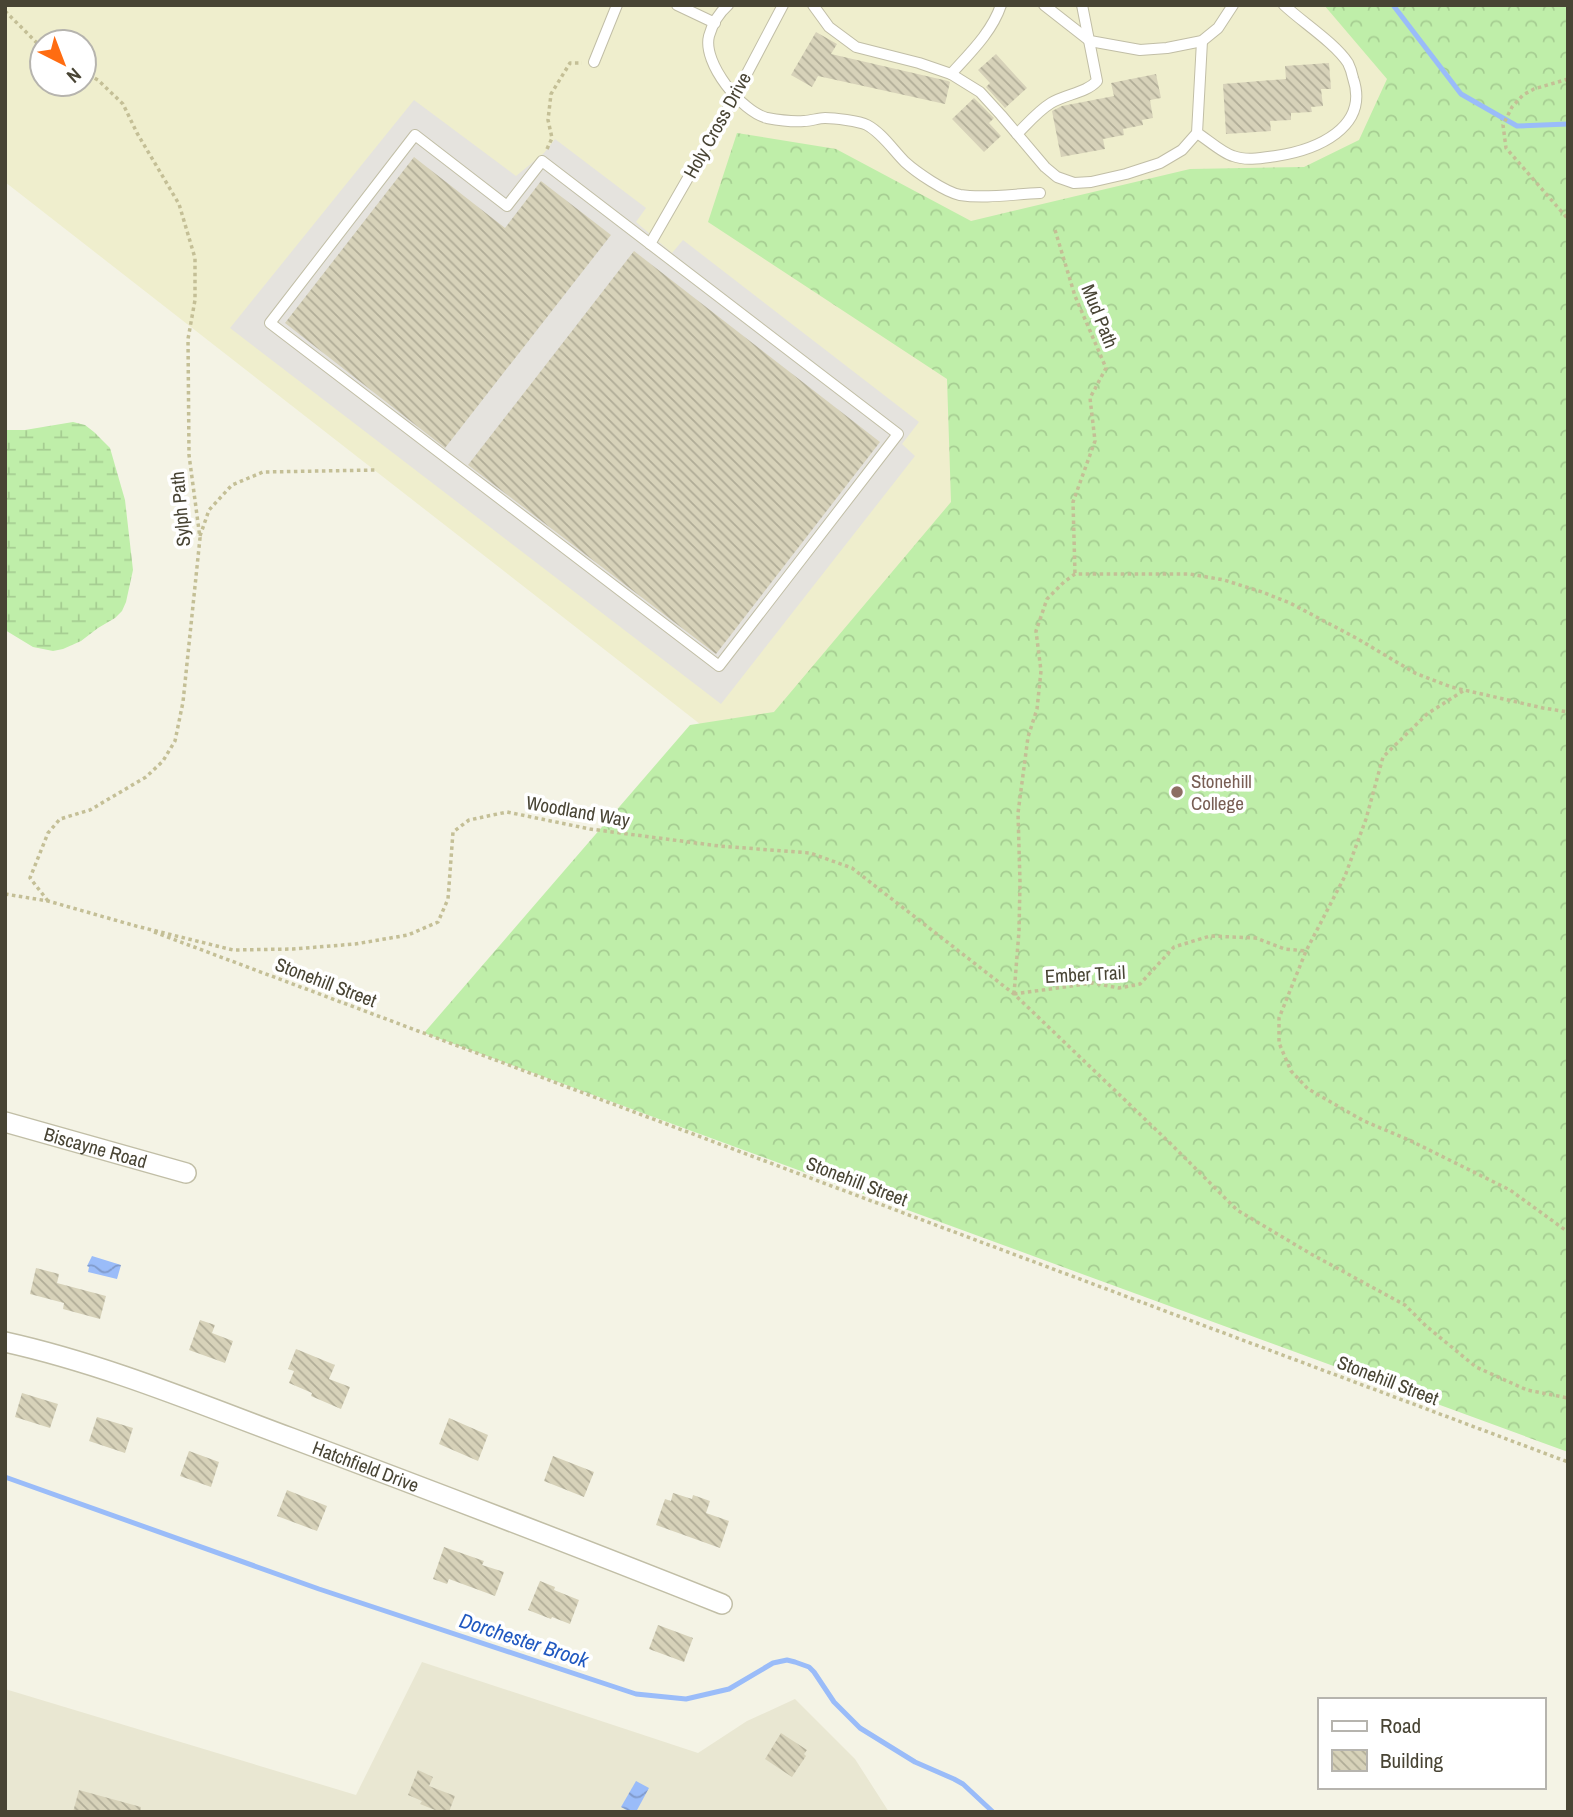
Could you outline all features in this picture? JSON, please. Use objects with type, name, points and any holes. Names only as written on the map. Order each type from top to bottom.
[{"type":"street","name":"Biscayne Road","points":[[5,1122],[186,1173]]},
{"type":"street","name":"Hatchfield Drive","points":[[5,1342],[63,1356],[122,1375],[481,1509],[722,1604]]},
{"type":"lane","points":[[594,62],[617,5]]},
{"type":"lane","points":[[677,5],[715,23]]},
{"type":"lane","points":[[728,5],[720,13],[708,38],[710,56],[735,96],[750,110],[765,117],[806,121],[825,118],[866,125],[919,174],[957,194],[1040,193]]},
{"type":"lane","name":"Holy Cross Drive","points":[[650,244],[735,96],[783,5]]},
{"type":"lane","points":[[813,5],[829,27],[856,47],[951,74],[980,92],[1045,167],[1057,177],[1074,183],[1126,174],[1160,163],[1182,150],[1197,133],[1202,41]]},
{"type":"lane","points":[[951,74],[997,18],[1001,5]]},
{"type":"lane","points":[[1044,5],[1090,41],[1139,50],[1202,41],[1218,28],[1233,5]]},
{"type":"lane","points":[[1017,134],[1049,104],[1096,83],[1098,78],[1082,5]]},
{"type":"lane","points":[[1197,133],[1232,156],[1259,159],[1291,154],[1319,145],[1343,129],[1353,114],[1358,92],[1348,64],[1335,49],[1284,5]]},
{"type":"lane","points":[[415,135],[507,206],[542,161],[650,244],[898,435],[719,666],[270,323],[415,135]]},
{"type":"path","points":[[5,11],[28,34]]},
{"type":"path","points":[[542,161],[552,138],[548,120],[551,94],[570,64],[594,62]]},
{"type":"path","points":[[1568,79],[1523,95],[1503,125],[1506,148],[1568,219]]},
{"type":"path","name":"Sylph Path","points":[[48,901],[30,878],[48,833],[60,819],[90,810],[146,777],[163,761],[175,741],[183,702],[200,538],[189,455],[188,339],[195,300],[195,258],[179,204],[123,104],[98,80]]},
{"type":"path","name":"Mud Path","points":[[1055,230],[1075,296],[1106,368],[1090,398],[1095,442],[1073,502],[1074,575]]},
{"type":"path","points":[[200,538],[209,510],[232,485],[263,472],[375,470]]},
{"type":"path","points":[[1014,993],[1020,931],[1018,813],[1028,737],[1037,709],[1041,671],[1037,631],[1047,599],[1074,575],[1190,574],[1224,580],[1290,603],[1415,673],[1451,687],[1568,712]]},
{"type":"path","points":[[1465,690],[1427,714],[1384,757],[1366,819],[1345,876],[1306,951],[1279,1018],[1279,1043],[1291,1071],[1308,1089],[1364,1121],[1510,1190],[1568,1232]]},
{"type":"path","name":"Woodland Way","points":[[136,926],[233,950],[355,944],[408,935],[438,922],[448,899],[453,832],[469,820],[507,812],[590,829],[719,846],[810,853],[852,868],[1014,993],[1237,1210],[1405,1305],[1476,1367],[1527,1390],[1568,1398]]},
{"type":"path","points":[[5,894],[48,901],[136,926]]},
{"type":"path","name":"Stonehill Street","points":[[136,926],[1568,1462]]},
{"type":"path","name":"Ember Trail","points":[[1014,993],[1093,983],[1119,988],[1140,984],[1174,947],[1210,936],[1256,938],[1285,949],[1306,951]]},
{"type":"shaded area","name":"Stonehill College","points":[[5,5],[1568,5],[1568,1401],[5,182]]},
{"type":"shaded area","points":[[414,100],[516,176],[544,153],[555,139],[646,208],[636,222],[672,253],[683,240],[919,422],[902,444],[915,456],[721,704],[230,328]]},
{"type":"shaded area","points":[[422,1662],[698,1753],[747,1721],[795,1699],[855,1759],[889,1812],[5,1812],[5,1689],[356,1795]]},
{"type":"green space","points":[[1324,5],[1568,5],[1568,1452],[424,1033],[690,725],[774,712],[951,502],[947,379],[708,222],[737,133],[836,149],[971,221],[1190,169],[1304,167],[1359,140],[1387,79]]},
{"type":"green space","points":[[73,422],[85,425],[110,448],[125,500],[133,570],[122,611],[81,641],[53,651],[33,647],[5,630],[5,430],[25,430]]},
{"type":"water","points":[[92,1256],[121,1265],[117,1279],[88,1272],[87,1266]]},
{"type":"water","points":[[636,1781],[649,1788],[636,1812],[630,1812],[621,1807]]},
{"type":"building","points":[[816,32],[837,44],[831,54],[950,82],[945,104],[818,76],[812,87],[791,75]]},
{"type":"building","points":[[996,54],[1027,88],[1005,108],[986,87],[990,83],[978,70]]},
{"type":"building","points":[[1329,63],[1331,89],[1321,89],[1323,106],[1311,107],[1312,112],[1291,113],[1291,120],[1270,121],[1271,131],[1226,134],[1223,84],[1286,79],[1285,66]]},
{"type":"building","points":[[1156,74],[1161,98],[1150,100],[1153,118],[1142,120],[1143,125],[1123,129],[1124,135],[1103,139],[1105,149],[1061,157],[1052,111],[1062,106],[1114,96],[1111,83]]},
{"type":"building","points":[[974,98],[994,118],[989,123],[1001,136],[984,152],[952,119]]},
{"type":"building","points":[[414,157],[505,228],[541,181],[611,235],[445,448],[285,323]]},
{"type":"building","points":[[634,251],[880,442],[716,654],[468,465]]},
{"type":"building","points":[[36,1268],[59,1274],[57,1283],[106,1296],[100,1319],[63,1309],[64,1303],[30,1294]]},
{"type":"building","points":[[200,1320],[215,1325],[212,1333],[233,1341],[225,1363],[189,1350]]},
{"type":"building","points":[[296,1349],[335,1365],[329,1379],[350,1387],[341,1409],[289,1383],[294,1371],[288,1369]]},
{"type":"building","points":[[22,1393],[58,1404],[50,1428],[15,1417]]},
{"type":"building","points":[[97,1417],[133,1428],[125,1453],[89,1441]]},
{"type":"building","points":[[449,1418],[488,1435],[478,1461],[439,1444]]},
{"type":"building","points":[[189,1451],[219,1462],[211,1487],[180,1476]]},
{"type":"building","points":[[553,1456],[594,1472],[584,1497],[544,1481]]},
{"type":"building","points":[[287,1490],[327,1506],[317,1531],[277,1516]]},
{"type":"building","points":[[673,1493],[692,1499],[693,1495],[710,1501],[706,1513],[729,1521],[720,1548],[656,1525],[665,1499],[671,1501]]},
{"type":"building","points":[[444,1547],[484,1561],[482,1565],[504,1572],[495,1596],[449,1579],[447,1584],[433,1579]]},
{"type":"building","points":[[540,1581],[579,1600],[570,1624],[528,1610]]},
{"type":"building","points":[[658,1625],[693,1638],[684,1662],[649,1649]]},
{"type":"building","points":[[781,1733],[807,1750],[792,1777],[765,1759]]},
{"type":"building","points":[[418,1770],[433,1777],[429,1786],[455,1796],[449,1812],[440,1812],[420,1804],[422,1801],[408,1795]]},
{"type":"building","points":[[79,1790],[141,1807],[140,1812],[73,1812]]},
{"type":"waterway","points":[[1393,5],[1461,94],[1517,126],[1568,124]]},
{"type":"waterway","name":"Dorchester Brook","points":[[5,1477],[319,1589],[636,1694],[686,1699],[729,1689],[773,1663],[787,1660],[795,1662],[814,1672],[834,1702],[860,1728],[915,1762],[963,1784],[993,1812]]},
{"type":"place","name":"Stonehill College","points":[[1177,792]]}]
